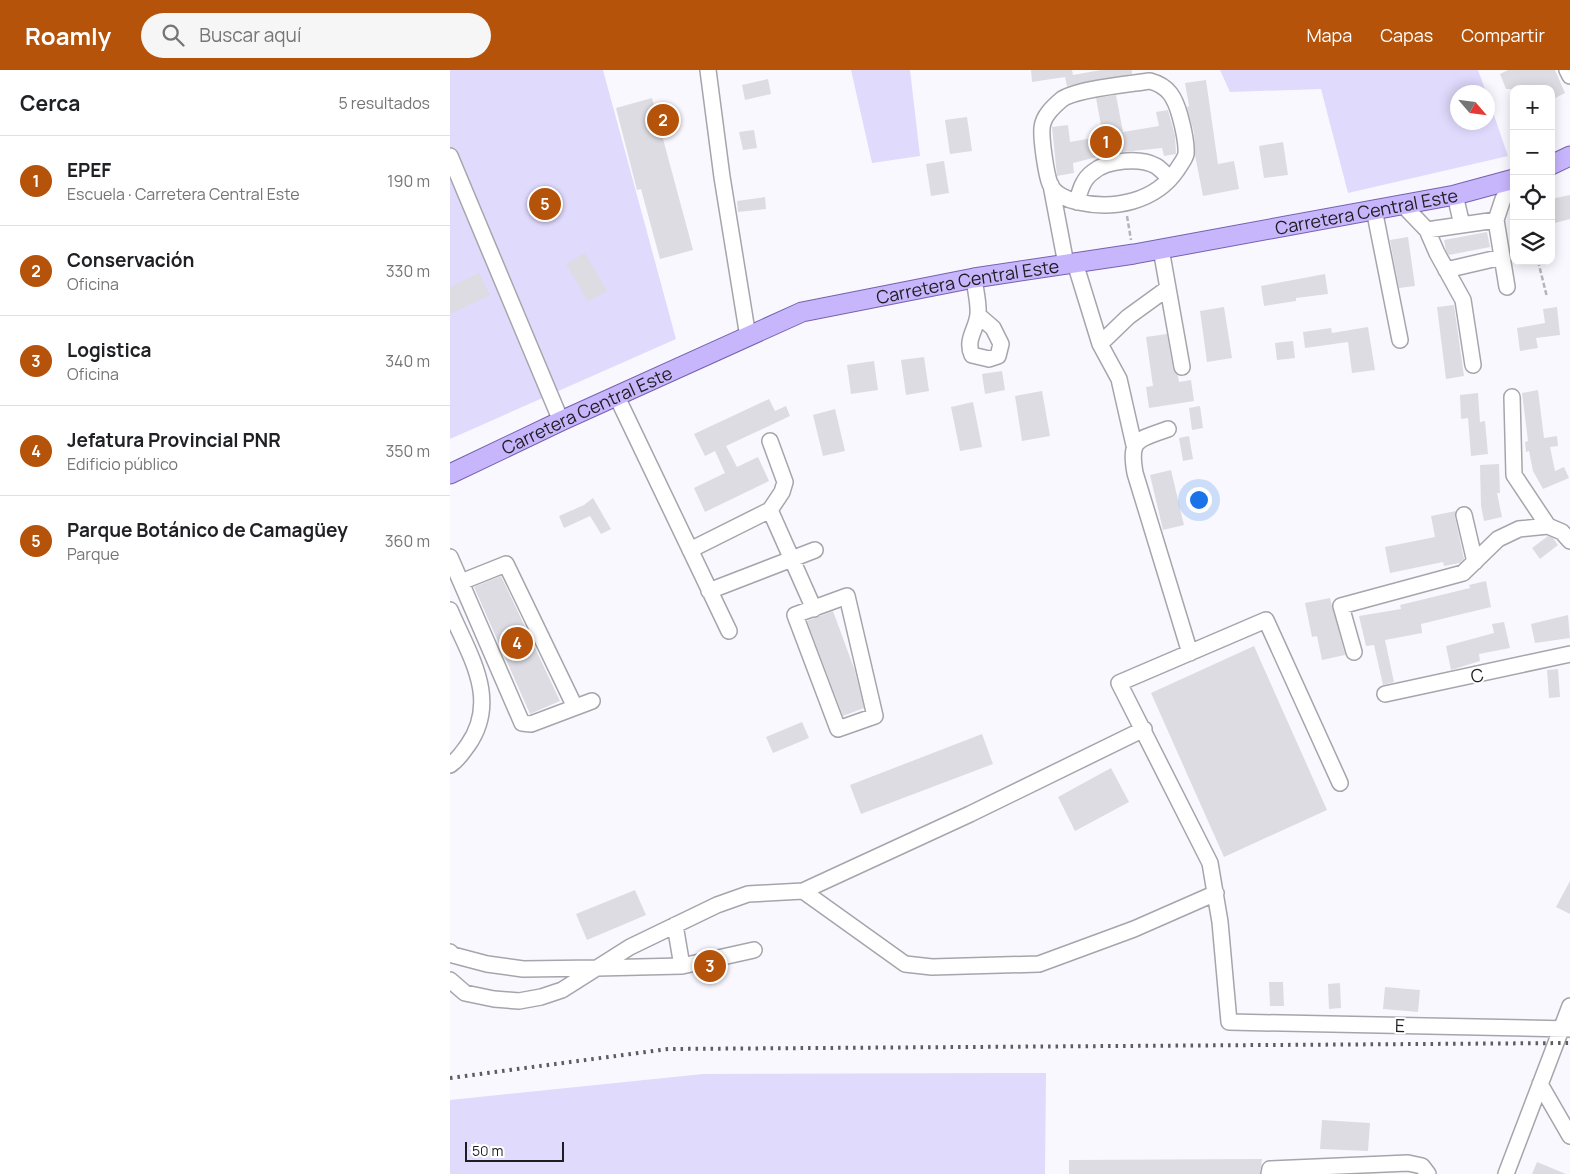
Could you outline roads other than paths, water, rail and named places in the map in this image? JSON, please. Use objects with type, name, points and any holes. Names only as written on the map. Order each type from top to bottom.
[{"type":"main road","points":[[1555,163],[1570,156]]},
{"type":"main road","name":"Carretera Central Este","points":[[450,474],[561,421],[802,312],[974,278],[1134,254],[1455,195],[1510,181]]},
{"type":"street","points":[[708,70],[722,176],[748,337]]},
{"type":"street","points":[[1566,70],[1570,76]]},
{"type":"street","points":[[1051,185],[1060,195],[1077,202],[1096,206],[1125,204],[1149,195],[1170,179],[1186,154],[1183,128],[1176,104],[1169,91],[1162,84],[1150,81],[1088,91],[1063,98],[1047,114],[1042,127],[1051,185],[1071,264],[1100,344],[1119,379],[1134,445],[1132,456],[1136,473],[1190,653]]},
{"type":"street","points":[[450,156],[561,421]]},
{"type":"street","points":[[1077,202],[1085,180],[1093,171],[1104,165],[1143,162],[1156,166],[1170,179]]},
{"type":"street","points":[[1507,287],[1496,220],[1502,199],[1510,186]]},
{"type":"street","points":[[1455,195],[1462,225]]},
{"type":"street","points":[[1402,204],[1427,230],[1463,300],[1473,365]]},
{"type":"street","points":[[1374,209],[1400,340]]},
{"type":"street","points":[[1427,230],[1496,220]]},
{"type":"street","points":[[1161,249],[1182,367]]},
{"type":"street","points":[[1446,270],[1502,257]]},
{"type":"street","points":[[974,278],[978,315]]},
{"type":"street","points":[[1100,344],[1128,317],[1168,288]]},
{"type":"street","points":[[1512,396],[1514,475],[1548,526]]},
{"type":"street","points":[[617,397],[729,632]]},
{"type":"street","points":[[1134,445],[1141,440],[1168,429]]},
{"type":"street","points":[[690,550],[770,510],[782,492],[785,482],[770,441]]},
{"type":"street","points":[[770,510],[814,609]]},
{"type":"street","points":[[1464,515],[1476,562]]},
{"type":"street","points":[[1354,652],[1341,606],[1463,573],[1498,539],[1519,529],[1548,526],[1562,532],[1570,541]]},
{"type":"street","points":[[709,591],[815,550]]},
{"type":"street","points":[[450,557],[522,723],[531,724],[592,701]]},
{"type":"street","points":[[461,582],[506,564],[575,707]]},
{"type":"street","points":[[847,596],[875,716],[838,729],[795,615],[814,609],[847,596]]},
{"type":"street","points":[[450,610],[481,684],[483,710],[477,732],[457,760],[450,765]]},
{"type":"street","points":[[803,891],[905,964],[932,968],[1039,964],[1134,929],[1216,893],[1210,863],[1120,684],[1266,620],[1340,783]]},
{"type":"street","name":"C","points":[[1384,694],[1570,654]]},
{"type":"street","points":[[450,980],[465,993],[494,999],[519,1000],[541,997],[562,990],[630,947],[717,905],[748,894],[803,891],[970,814],[1144,730]]},
{"type":"street","name":"E","points":[[1216,893],[1230,1022],[1565,1029]]},
{"type":"street","points":[[675,925],[682,966]]},
{"type":"street","points":[[450,952],[453,955],[487,964],[523,969],[682,966],[754,950]]},
{"type":"street","points":[[1506,1174],[1540,1084],[1565,1029],[1570,1006]]},
{"type":"street","points":[[1540,1084],[1570,1136]]},
{"type":"street","points":[[1269,1174],[1270,1169],[1408,1163],[1422,1166],[1428,1174]]},
{"type":"railway","points":[[450,1078],[668,1049],[1570,1043]]},
{"type":"place","name":"Conservación","points":[[663,120]]},
{"type":"place","name":"EPEF","points":[[1106,142]]},
{"type":"place","name":"Parque Botánico de Camagüey","points":[[545,204]]},
{"type":"place","name":"Jefatura Provincial PNR","points":[[517,643]]},
{"type":"place","name":"Logistica","points":[[710,966]]}]
